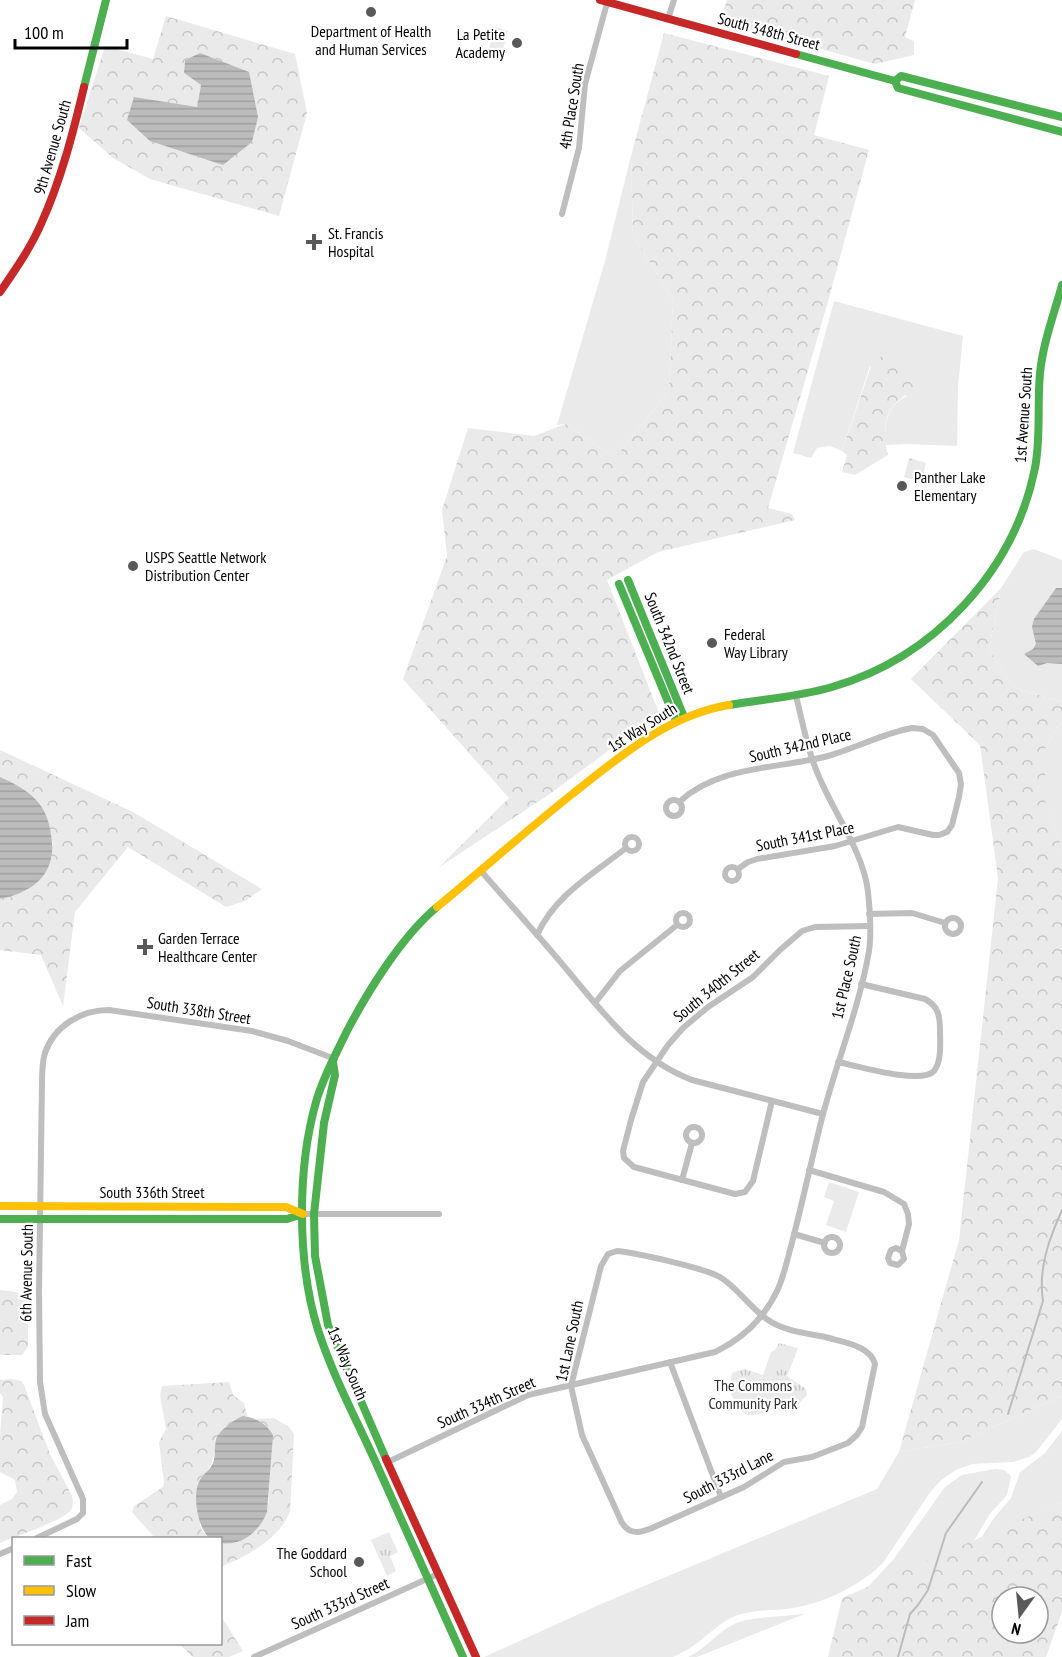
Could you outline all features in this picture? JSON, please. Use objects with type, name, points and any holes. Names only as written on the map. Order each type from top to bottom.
[{"type":"main road","name":"9th Avenue South","points":[[0,292],[20,265],[39,232],[58,185],[106,0]]},
{"type":"main road","name":"South 348th Street","points":[[604,1],[895,81],[898,87],[1062,132]]},
{"type":"main road","name":"South 348th Street","points":[[895,81],[901,76],[1062,117]]},
{"type":"main road","name":"1st Avenue South","points":[[1032,478],[1039,439],[1041,364],[1062,285]]},
{"type":"main road","name":"1st Way South","points":[[463,1657],[426,1579],[316,1326],[304,1260],[303,1214],[313,1114],[326,1072],[334,1061],[368,993],[395,953],[433,910],[576,790],[631,750],[680,719],[725,705],[825,690],[869,675],[909,654],[940,631],[964,606],[1004,552],[1017,524],[1032,478]]},
{"type":"main road","name":"South 342nd Street","points":[[624,582],[680,719]]},
{"type":"main road","name":"1st Way South","points":[[334,1061],[335,1075],[324,1123],[314,1214],[315,1256],[328,1325],[476,1657]]},
{"type":"main road","name":"South 336th Street","points":[[0,1206],[286,1207],[303,1214]]},
{"type":"main road","name":"South 336th Street","points":[[0,1219],[287,1219],[303,1214]]},
{"type":"street","points":[[668,19],[674,0]]},
{"type":"street","name":"4th Place South","points":[[562,214],[580,142],[585,84],[604,1]]},
{"type":"street","name":"1st Place South","points":[[670,1362],[702,1356],[728,1345],[748,1332],[763,1316],[778,1291],[823,1114],[869,950],[870,926],[866,879],[813,759],[796,696]]},
{"type":"street","name":"South 342nd Place","points":[[679,802],[704,785],[731,775],[828,756],[917,727],[933,735],[952,762]]},
{"type":"street","name":"South 341st Place","points":[[738,869],[748,862],[763,858],[851,843],[898,828],[933,835],[947,832],[955,815],[961,784],[959,773],[952,762]]},
{"type":"street","points":[[537,935],[547,915],[568,892],[626,848]]},
{"type":"street","points":[[481,871],[634,1046],[656,1062],[692,1080],[823,1114]]},
{"type":"street","points":[[869,914],[912,913],[945,923]]},
{"type":"street","points":[[595,1003],[620,971],[677,925]]},
{"type":"street","name":"South 340th Street","points":[[682,1180],[634,1167],[624,1158],[623,1151],[638,1094],[656,1062],[676,1035],[690,1022],[753,977],[797,934],[815,927],[870,926]]},
{"type":"street","points":[[838,1062],[910,1077],[930,1075],[936,1069],[939,1056],[940,1021],[934,1003],[861,984]]},
{"type":"street","name":"South 338th Street","points":[[60,1029],[83,1014],[109,1010],[252,1031],[288,1041],[334,1061]]},
{"type":"street","name":"6th Avenue South","points":[[41,1537],[77,1520],[83,1513],[84,1504],[45,1414],[39,1364],[43,1060],[51,1041],[60,1029]]},
{"type":"street","points":[[692,1143],[682,1180],[725,1192],[740,1194],[745,1192],[753,1181],[772,1101]]},
{"type":"street","points":[[809,1170],[884,1192],[904,1204],[909,1224],[902,1251]]},
{"type":"street","name":"South 336th Street","points":[[303,1214],[439,1214]]},
{"type":"street","points":[[794,1234],[825,1243]]},
{"type":"street","name":"1st Lane South","points":[[630,1532],[622,1523],[582,1435],[571,1386],[603,1260],[608,1254],[617,1251],[711,1273],[732,1287],[763,1316]]},
{"type":"street","name":"South 333rd Lane","points":[[630,1532],[646,1530],[721,1497],[751,1483],[784,1462],[830,1451],[854,1439],[862,1427],[873,1377],[874,1361],[868,1353],[844,1342],[784,1327],[763,1316]]},
{"type":"street","points":[[670,1362],[721,1497]]},
{"type":"street","name":"South 334th Street","points":[[388,1462],[528,1395],[670,1362]]},
{"type":"street","name":"South 333rd Street","points":[[254,1657],[438,1574]]},
{"type":"green space","points":[[727,0],[915,0],[905,37],[914,41],[914,55],[875,64],[720,21]]},
{"type":"green space","points":[[166,16],[295,54],[307,113],[279,216],[150,179],[113,158],[79,128],[105,46],[153,59]],"holes":[[[200,53],[223,165],[134,97],[197,108],[201,85],[184,73],[185,60]]]},
{"type":"green space","points":[[495,27],[508,31],[501,56],[488,52]]},
{"type":"green space","points":[[664,33],[829,76],[814,135],[869,150],[768,508],[792,514],[795,520],[658,552],[607,580],[659,713],[554,791],[438,868],[509,798],[403,679],[447,556],[442,510],[468,428],[534,436],[566,424],[615,458],[669,391],[673,299],[633,236],[631,156]]},
{"type":"green space","points":[[631,156],[633,236],[673,299],[669,391],[615,458],[566,424],[557,425],[605,261]]},
{"type":"green space","points":[[834,301],[963,336],[958,386],[957,446],[885,445],[886,423],[890,411],[894,405],[907,396],[870,366],[842,451],[830,446],[817,448],[811,458],[793,453]]},
{"type":"green space","points":[[889,356],[911,364],[915,382],[914,387],[896,403],[888,414],[885,431],[888,455],[855,475],[842,472],[847,455],[842,451],[871,366],[880,357]]},
{"type":"green space","points":[[909,458],[926,463],[921,482],[904,477]]},
{"type":"green space","points":[[1034,549],[1062,560],[1062,702],[1013,687],[989,649],[1001,588],[1024,552]]},
{"type":"green space","points":[[1001,588],[989,649],[1013,687],[1062,702],[1062,720],[1045,749],[1045,801],[1062,849],[1062,1396],[960,1442],[899,1452],[959,1240],[998,878],[980,745],[911,679]]},
{"type":"green space","points":[[1062,720],[1062,849],[1045,802],[1045,749]]},
{"type":"green space","points":[[0,750],[133,812],[262,889],[245,901],[226,907],[128,847],[75,912],[63,1006],[41,955],[0,950],[0,899],[27,890],[53,844],[47,820],[37,803],[22,789],[0,777]]},
{"type":"green space","points":[[829,1182],[859,1192],[846,1232],[826,1225],[834,1201],[824,1197]]},
{"type":"green space","points":[[0,1290],[16,1292],[28,1300],[28,1347],[22,1355],[0,1355]]},
{"type":"green space","name":"The Commons Community Park","points":[[779,1343],[798,1348],[787,1376],[806,1389],[807,1395],[797,1406],[783,1411],[774,1409],[756,1415],[746,1415],[736,1406],[729,1389],[732,1373],[744,1369],[763,1375],[771,1352]]},
{"type":"green space","points":[[0,1380],[21,1381],[24,1385],[50,1454],[72,1496],[73,1503],[71,1510],[59,1519],[0,1543],[0,1505],[12,1499],[17,1492],[15,1480],[0,1472],[3,1397],[0,1393]]},
{"type":"green space","points":[[229,1382],[233,1395],[244,1403],[247,1416],[234,1421],[222,1431],[211,1464],[202,1477],[200,1525],[202,1531],[209,1537],[154,1537],[132,1512],[134,1506],[163,1487],[159,1442],[166,1429],[160,1395],[162,1386]]},
{"type":"green space","points":[[1062,1396],[1062,1419],[1036,1452],[1013,1462],[972,1464],[956,1470],[941,1480],[929,1494],[883,1563],[864,1579],[842,1592],[805,1606],[738,1615],[673,1657],[484,1657],[601,1604],[877,1489],[899,1452],[960,1442]]},
{"type":"green space","points":[[274,1418],[289,1427],[294,1434],[290,1512],[285,1522],[270,1539],[241,1558],[222,1567],[222,1543],[236,1542],[249,1536],[260,1524],[267,1510],[271,1435],[270,1430],[256,1419]]},
{"type":"green space","points":[[1062,1431],[1062,1502],[981,1538],[1011,1498],[1020,1472],[1044,1454]]},
{"type":"green space","points":[[995,1469],[1004,1470],[1011,1476],[1007,1495],[989,1515],[974,1541],[867,1588],[893,1560],[945,1487],[962,1475]]},
{"type":"green space","points":[[1062,1502],[1062,1612],[1046,1657],[828,1657],[842,1598]]},
{"type":"green space","points":[[389,1532],[398,1552],[390,1556],[396,1571],[387,1576],[371,1540]]},
{"type":"green space","points":[[804,1614],[697,1657],[688,1657],[722,1631],[742,1621]]},
{"type":"green space","points":[[222,1618],[243,1651],[229,1657],[193,1657],[180,1645],[222,1645]]},
{"type":"shaded area","points":[[200,53],[249,72],[258,117],[252,142],[223,165],[150,141],[127,120],[134,97],[197,107],[201,85],[184,73],[185,60]]},
{"type":"shaded area","points":[[1056,588],[1062,588],[1062,664],[1047,663],[1038,666],[1024,654],[1033,649],[1036,644],[1032,627],[1034,619]]},
{"type":"shaded area","points":[[0,777],[24,789],[39,804],[48,820],[52,847],[51,859],[41,878],[24,891],[0,899]]},
{"type":"shaded area","points":[[243,1416],[252,1418],[261,1422],[273,1435],[267,1512],[260,1525],[249,1536],[236,1543],[228,1544],[222,1543],[222,1537],[209,1537],[202,1528],[197,1512],[196,1495],[200,1479],[213,1463],[217,1437]]},
{"type":"waterway","points":[[1008,1414],[1043,1301],[1043,1266],[1062,1210]]},
{"type":"waterway","points":[[898,1657],[910,1614],[928,1590],[946,1533],[982,1482]]},
{"type":"traffic: fast","points":[[84,87],[106,0]]},
{"type":"traffic: fast","points":[[796,54],[895,81],[898,88],[1062,132]]},
{"type":"traffic: fast","points":[[895,81],[901,76],[1062,117]]},
{"type":"traffic: fast","points":[[729,705],[794,696],[832,687],[869,674],[903,655],[935,632],[963,606],[988,575],[1009,542],[1024,506],[1035,468],[1041,362],[1062,285]]},
{"type":"traffic: fast","points":[[628,580],[684,717]]},
{"type":"traffic: fast","points":[[619,584],[676,721]]},
{"type":"traffic: fast","points":[[437,907],[411,933],[375,982],[347,1031],[326,1075],[316,1102],[305,1156],[303,1246],[311,1304],[324,1347],[463,1657]]},
{"type":"traffic: fast","points":[[333,1062],[335,1075],[324,1123],[314,1214],[315,1256],[328,1325],[386,1459]]},
{"type":"traffic: fast","points":[[0,1219],[287,1219],[303,1214]]},
{"type":"traffic: slow","points":[[437,907],[626,752],[685,718],[729,705]]},
{"type":"traffic: slow","points":[[0,1206],[286,1207],[303,1214]]},
{"type":"traffic: jam","points":[[600,0],[796,54]]},
{"type":"traffic: jam","points":[[0,292],[32,242],[55,190],[84,87]]},
{"type":"traffic: jam","points":[[386,1459],[476,1657]]},
{"type":"place","name":"Department of Health and Human Services","points":[[371,12]]},
{"type":"place","name":"La Petite Academy","points":[[517,43]]},
{"type":"place","name":"St. Francis Hospital","points":[[314,242]]},
{"type":"place","name":"Panther Lake Elementary","points":[[902,486]]},
{"type":"place","name":"USPS Seattle Network Distribution Center","points":[[133,566]]},
{"type":"place","name":"Federal Way Library","points":[[712,643]]},
{"type":"place","name":"Garden Terrace Healthcare Center","points":[[145,947]]},
{"type":"place","name":"The Goddard School","points":[[359,1562]]}]
